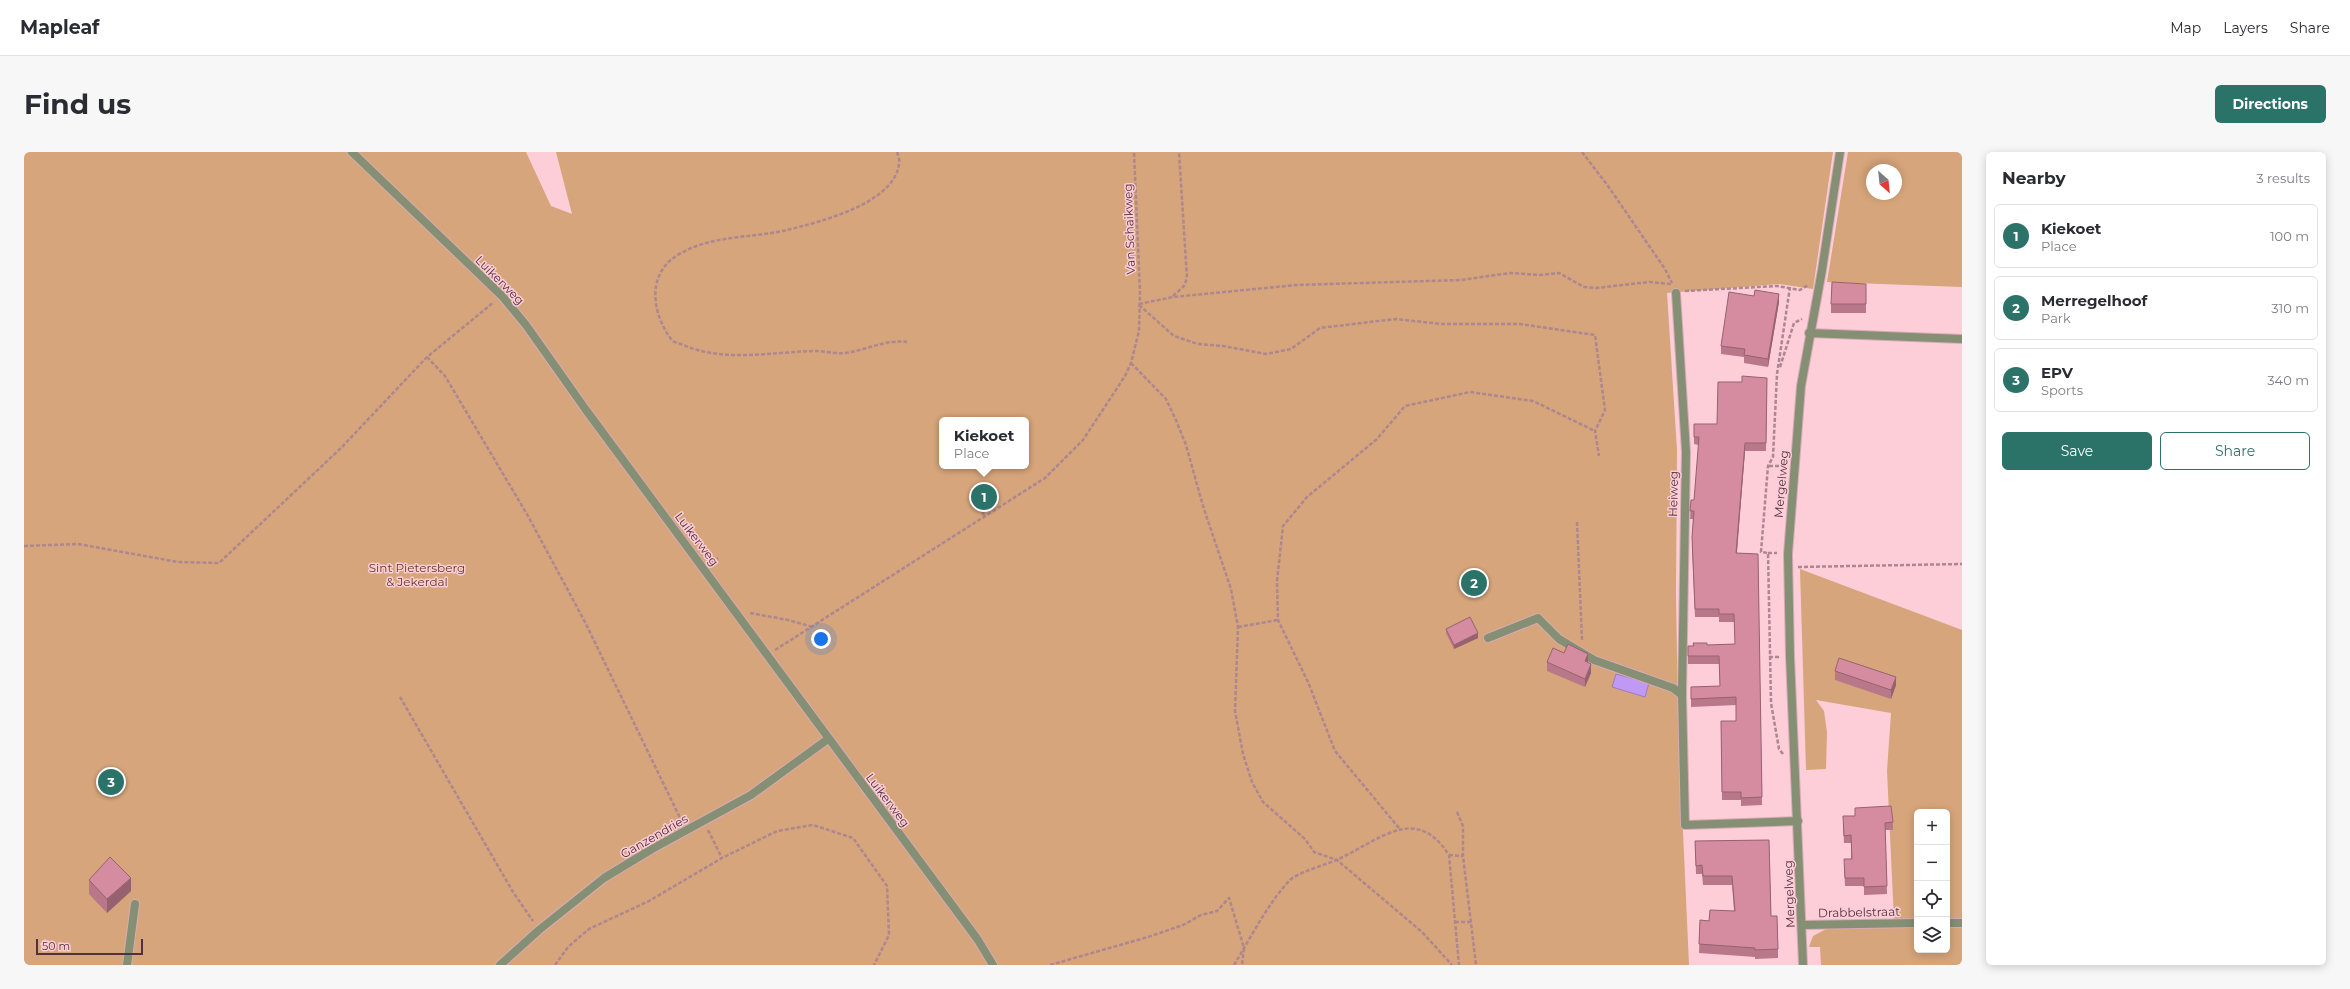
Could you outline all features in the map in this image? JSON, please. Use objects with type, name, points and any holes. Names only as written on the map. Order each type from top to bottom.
[{"type":"street","name":"Luikerweg","points":[[352,152],[502,296],[526,325],[586,410],[978,940],[993,965]]},
{"type":"street","name":"Mergelweg","points":[[1803,965],[1788,567],[1801,386],[1809,333],[1822,270],[1840,152]]},
{"type":"street","name":"Heiweg","points":[[1677,290],[1686,452],[1682,695],[1685,825],[1798,821]]},
{"type":"street","points":[[1809,333],[1962,339]]},
{"type":"street","points":[[1488,638],[1538,618],[1559,639],[1583,654],[1673,688],[1682,695]]},
{"type":"street","name":"Ganzendries","points":[[500,965],[539,930],[604,878],[686,830],[761,789],[828,739]]},
{"type":"street","points":[[128,965],[135,904]]},
{"type":"street","points":[[1950,923],[1962,922]]},
{"type":"street","name":"Drabbelstraat","points":[[1802,925],[1914,923]]},
{"type":"path","points":[[897,152],[900,164],[894,178],[879,195],[853,209],[822,221],[786,230],[710,243],[681,253],[659,272],[654,292],[659,318],[672,340],[699,353],[746,355],[816,351],[845,353],[895,340],[907,342]]},
{"type":"path","name":"Van Schaikweg","points":[[767,656],[1045,478],[1083,440],[1102,413],[1131,363],[1139,332],[1134,152]]},
{"type":"path","points":[[1173,297],[1184,286],[1187,278],[1179,152]]},
{"type":"path","points":[[1582,152],[1608,186],[1677,290],[1683,291],[1778,286],[1800,290],[1806,288],[1817,269],[1822,270]]},
{"type":"path","points":[[1139,304],[1173,297],[1296,286],[1461,280],[1510,273],[1540,275],[1559,273],[1584,287],[1596,288],[1649,282],[1666,284]]},
{"type":"path","points":[[1672,284],[1677,290]]},
{"type":"path","points":[[1790,287],[1777,374],[1773,457],[1768,466],[1761,552],[1768,553],[1771,703],[1778,749],[1795,768]]},
{"type":"path","points":[[24,546],[78,544],[178,562],[219,563],[341,448],[426,357],[472,318],[502,296]]},
{"type":"path","points":[[1139,304],[1174,336],[1198,344],[1223,346],[1266,354],[1291,349],[1320,328],[1395,319],[1442,324],[1520,324],[1595,335],[1606,410],[1595,430],[1599,456]]},
{"type":"path","points":[[1777,374],[1794,323],[1814,311]]},
{"type":"path","points":[[426,357],[445,376],[528,516],[585,622],[686,830]]},
{"type":"path","points":[[1131,363],[1166,399],[1184,438],[1203,506],[1230,589],[1238,627],[1235,711],[1243,754],[1252,782],[1263,802],[1305,839],[1314,852],[1337,860],[1422,932],[1452,965]]},
{"type":"path","points":[[1398,828],[1335,752],[1308,682],[1278,620],[1277,581],[1283,526],[1307,497],[1377,439],[1405,406],[1470,392],[1533,401],[1595,430]]},
{"type":"path","points":[[1768,466],[1794,467]]},
{"type":"path","points":[[971,498],[984,516]]},
{"type":"path","points":[[1577,522],[1583,654]]},
{"type":"path","points":[[1788,567],[1962,564]]},
{"type":"path","points":[[736,611],[788,620],[813,627]]},
{"type":"path","points":[[1238,627],[1278,620]]},
{"type":"path","points":[[400,698],[513,892],[539,930]]},
{"type":"path","points":[[1457,812],[1463,826],[1463,856],[1476,965]]},
{"type":"path","points":[[704,821],[722,858]]},
{"type":"path","points":[[555,965],[568,947],[589,929],[678,886],[722,858],[777,831],[813,825],[853,838],[887,886],[889,935],[874,965]]},
{"type":"path","points":[[1234,965],[1290,879],[1337,860],[1398,828],[1419,828],[1439,840],[1449,855],[1459,965]]},
{"type":"path","points":[[1449,855],[1463,856]]},
{"type":"path","points":[[1050,965],[1148,937],[1183,925],[1201,915],[1217,911],[1229,898],[1244,948],[1242,965]]},
{"type":"path","points":[[1455,922],[1471,922]]},
{"type":"green space","name":"Sint Pietersberg & Jekerdal","points":[[24,152],[526,152],[551,206],[572,214],[556,152],[1833,152],[1813,289],[1779,284],[1667,293],[1677,450],[1676,593],[1678,721],[1689,965],[24,965]]},
{"type":"green space","points":[[1848,152],[1962,152],[1962,287],[1827,282]]},
{"type":"green space","points":[[1800,569],[1962,630],[1962,918],[1950,919],[1950,809],[1914,809],[1914,919],[1894,920],[1887,771],[1891,713],[1816,700],[1824,711],[1827,732],[1826,769],[1806,770]]},
{"type":"green space","points":[[1962,926],[1962,965],[1821,965],[1820,947],[1809,947],[1813,936],[1828,928],[1914,927],[1914,953],[1950,953],[1950,927]]},
{"type":"shaded area","points":[[1616,674],[1649,683],[1645,697],[1612,687]]},
{"type":"building","points":[[1832,282],[1866,284],[1866,304],[1831,304]]},
{"type":"building","points":[[1755,290],[1779,294],[1768,359],[1744,355],[1745,349],[1721,346],[1729,292],[1754,296]]},
{"type":"building","points":[[1742,376],[1767,378],[1766,443],[1745,443],[1736,553],[1758,554],[1762,797],[1741,798],[1741,792],[1722,792],[1721,721],[1736,721],[1736,697],[1691,699],[1691,687],[1720,686],[1719,656],[1688,656],[1688,646],[1694,646],[1693,643],[1707,643],[1707,645],[1735,644],[1734,614],[1719,614],[1719,609],[1695,609],[1692,537],[1694,511],[1690,511],[1691,500],[1694,500],[1699,437],[1694,437],[1694,424],[1717,424],[1718,382],[1742,382]]},
{"type":"building","points":[[1470,617],[1478,633],[1454,645],[1446,629]]},
{"type":"building","points":[[1568,644],[1588,654],[1585,661],[1591,664],[1585,679],[1547,662],[1553,648],[1564,653]]},
{"type":"building","points":[[1839,658],[1896,677],[1891,690],[1835,671]]},
{"type":"building","points":[[1891,806],[1893,822],[1885,823],[1887,886],[1864,887],[1864,878],[1845,878],[1844,859],[1852,859],[1851,835],[1844,836],[1843,816],[1855,816],[1855,808]]},
{"type":"building","points":[[1769,840],[1771,916],[1777,916],[1778,949],[1755,950],[1755,948],[1699,944],[1700,920],[1709,921],[1710,910],[1735,911],[1732,876],[1703,876],[1702,865],[1696,866],[1695,841]]},
{"type":"building","points":[[110,857],[131,878],[107,899],[89,880]]},
{"type":"place","name":"Kiekoet","points":[[984,497]]},
{"type":"place","name":"Merregelhoof","points":[[1474,583]]},
{"type":"place","name":"EPV","points":[[111,782]]}]
